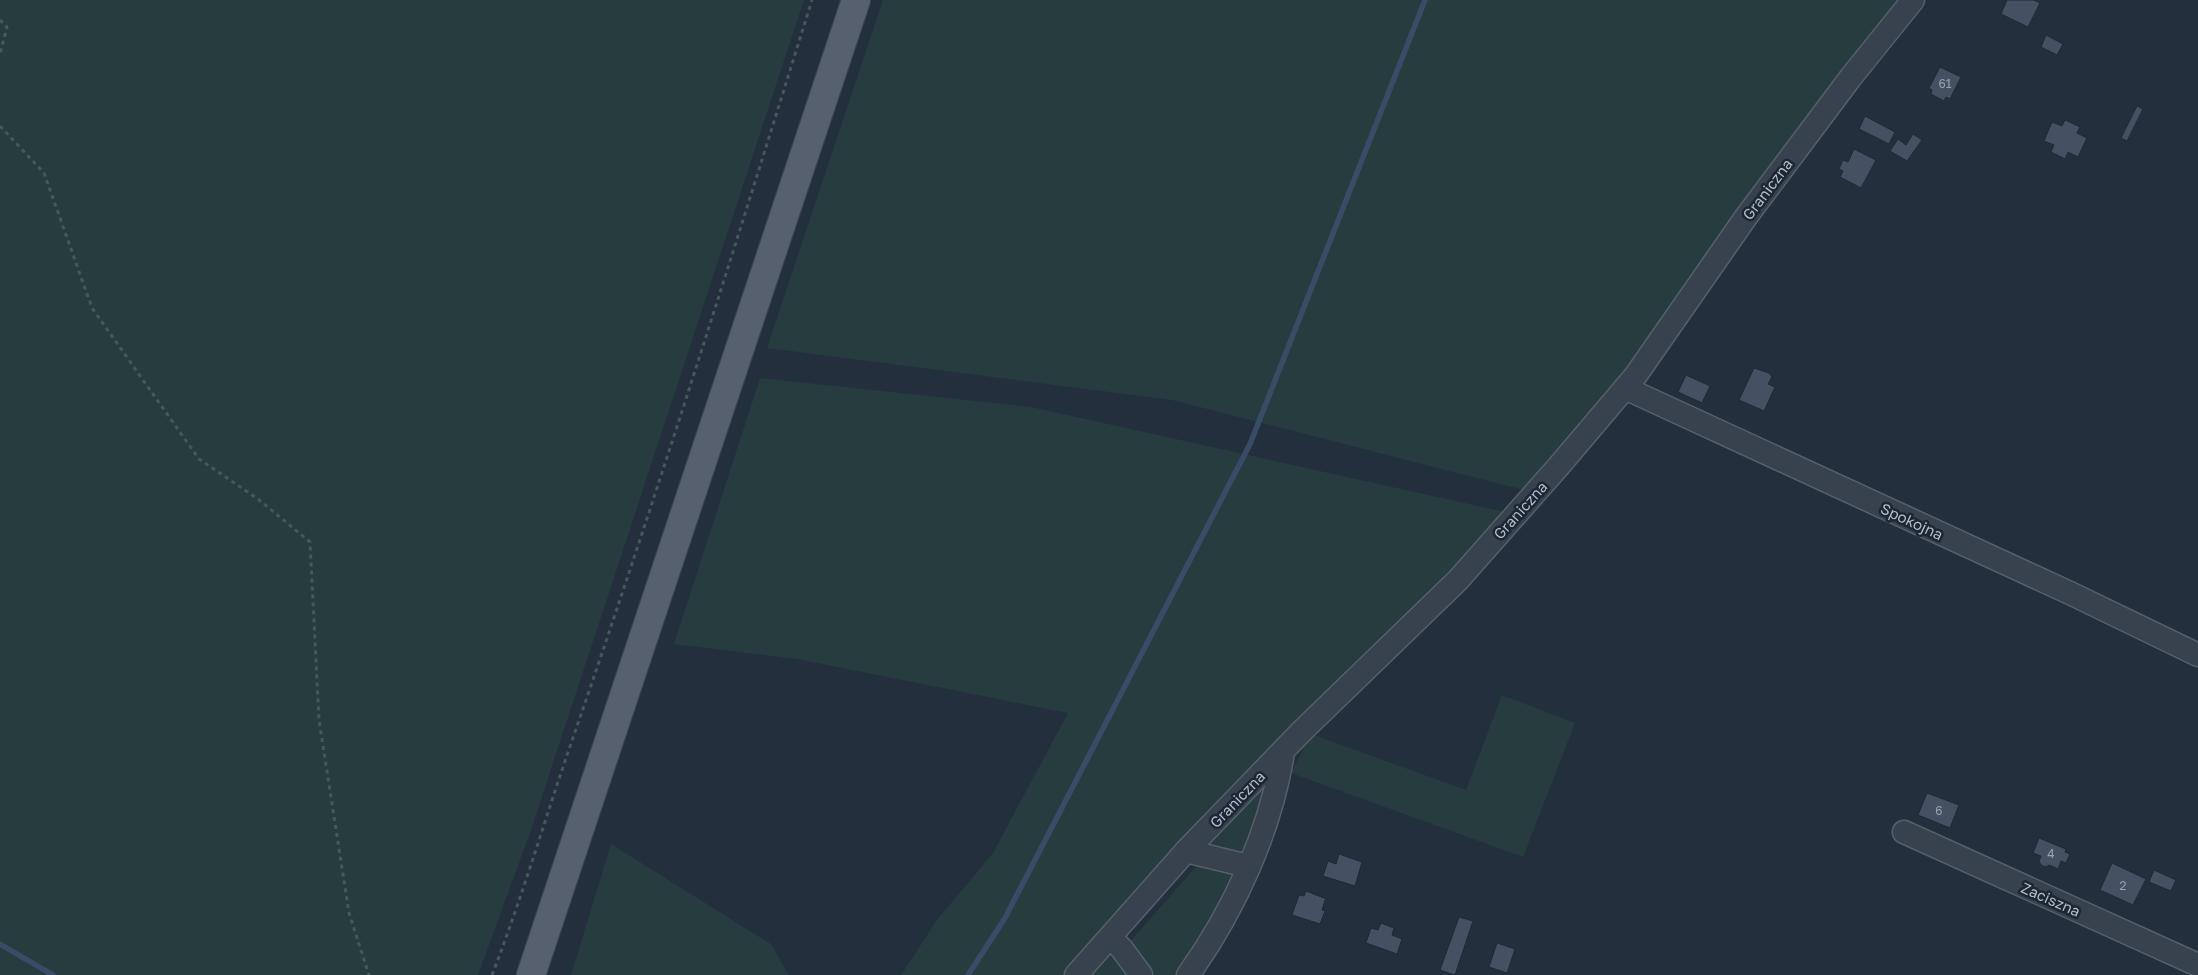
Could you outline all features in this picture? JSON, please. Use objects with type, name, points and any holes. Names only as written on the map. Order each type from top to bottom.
[{"type":"main road","points":[[532,975],[856,0]]},
{"type":"street","name":"Graniczna","points":[[1076,975],[1186,851],[1302,731],[1458,580],[1558,468],[1625,388],[1752,209],[1851,77],[1913,0]]},
{"type":"street","name":"Spokojna","points":[[1625,388],[2072,594],[2198,655]]},
{"type":"street","points":[[1188,975],[1213,936],[1248,866],[1270,814],[1283,752]]},
{"type":"street","name":"Zaciszna","points":[[1904,832],[2198,965]]},
{"type":"street","points":[[1186,851],[1248,866]]},
{"type":"street","points":[[1110,937],[1142,975]]},
{"type":"path","points":[[492,975],[510,929],[555,790],[627,582],[812,0]]},
{"type":"path","points":[[0,20],[7,27],[0,54]]},
{"type":"path","points":[[0,126],[44,173],[92,308],[199,459],[258,499],[310,542],[319,720],[349,913],[369,975]]},
{"type":"green space","points":[[0,0],[804,0],[530,833],[478,975],[0,975]]},
{"type":"green space","points":[[883,0],[1900,0],[1621,380],[1528,491],[1172,400],[767,348]]},
{"type":"green space","points":[[760,378],[1031,407],[1510,513],[1066,975],[901,975],[937,920],[993,853],[1068,713],[797,659],[674,644]]},
{"type":"green space","points":[[1502,695],[1575,723],[1523,857],[1291,773],[1311,734],[1466,790]]},
{"type":"green space","points":[[1267,779],[1274,784],[1244,855],[1193,848]]},
{"type":"green space","points":[[611,844],[771,944],[789,975],[571,975]]},
{"type":"green space","points":[[1201,861],[1240,869],[1178,975],[1150,975],[1128,944]]},
{"type":"green space","points":[[1108,951],[1132,975],[1083,975]]},
{"type":"building","points":[[2007,0],[2034,0],[2040,3],[2028,27],[2001,14]]},
{"type":"building","points":[[2046,35],[2063,44],[2057,55],[2041,47]]},
{"type":"building","points":[[1940,67],[1961,77],[1950,99],[1946,97],[1944,101],[1931,94],[1932,90],[1929,88]]},
{"type":"building","points":[[2137,106],[2143,109],[2127,141],[2121,138]]},
{"type":"building","points":[[1865,116],[1895,132],[1889,144],[1859,129]]},
{"type":"building","points":[[2065,120],[2080,127],[2077,133],[2087,138],[2078,157],[2068,152],[2065,159],[2051,152],[2054,145],[2044,141],[2052,122],[2062,126]]},
{"type":"building","points":[[1913,134],[1922,140],[1907,161],[1890,151],[1898,139],[1906,145]]},
{"type":"building","points":[[1854,149],[1876,160],[1861,188],[1840,177],[1843,171],[1839,169],[1843,160],[1848,162]]},
{"type":"building","points":[[1754,368],[1769,373],[1772,377],[1768,384],[1775,387],[1764,411],[1739,400]]},
{"type":"building","points":[[1686,375],[1710,386],[1702,403],[1678,392]]},
{"type":"building","points":[[1927,793],[1959,805],[1950,828],[1918,815]]},
{"type":"building","points":[[2039,838],[2066,849],[2065,852],[2070,854],[2066,863],[2061,861],[2058,869],[2049,865],[2046,867],[2041,865],[2039,861],[2041,856],[2033,853]]},
{"type":"building","points":[[1339,854],[1362,862],[1355,886],[1323,876],[1328,861],[1336,864]]},
{"type":"building","points":[[2112,863],[2146,879],[2133,905],[2100,890]]},
{"type":"building","points":[[2154,870],[2176,880],[2171,891],[2149,882]]},
{"type":"building","points":[[1306,891],[1329,900],[1325,900],[1322,910],[1325,911],[1320,924],[1292,915],[1299,895],[1304,896]]},
{"type":"building","points":[[1459,917],[1473,921],[1455,975],[1440,970]]},
{"type":"building","points":[[1381,923],[1394,928],[1392,935],[1402,939],[1397,954],[1366,943],[1371,928],[1378,930]]},
{"type":"building","points":[[1497,943],[1515,949],[1507,973],[1489,967]]},
{"type":"waterway","points":[[968,975],[1005,918],[1250,444],[1425,0]]},
{"type":"waterway","points":[[0,944],[53,975]]}]
